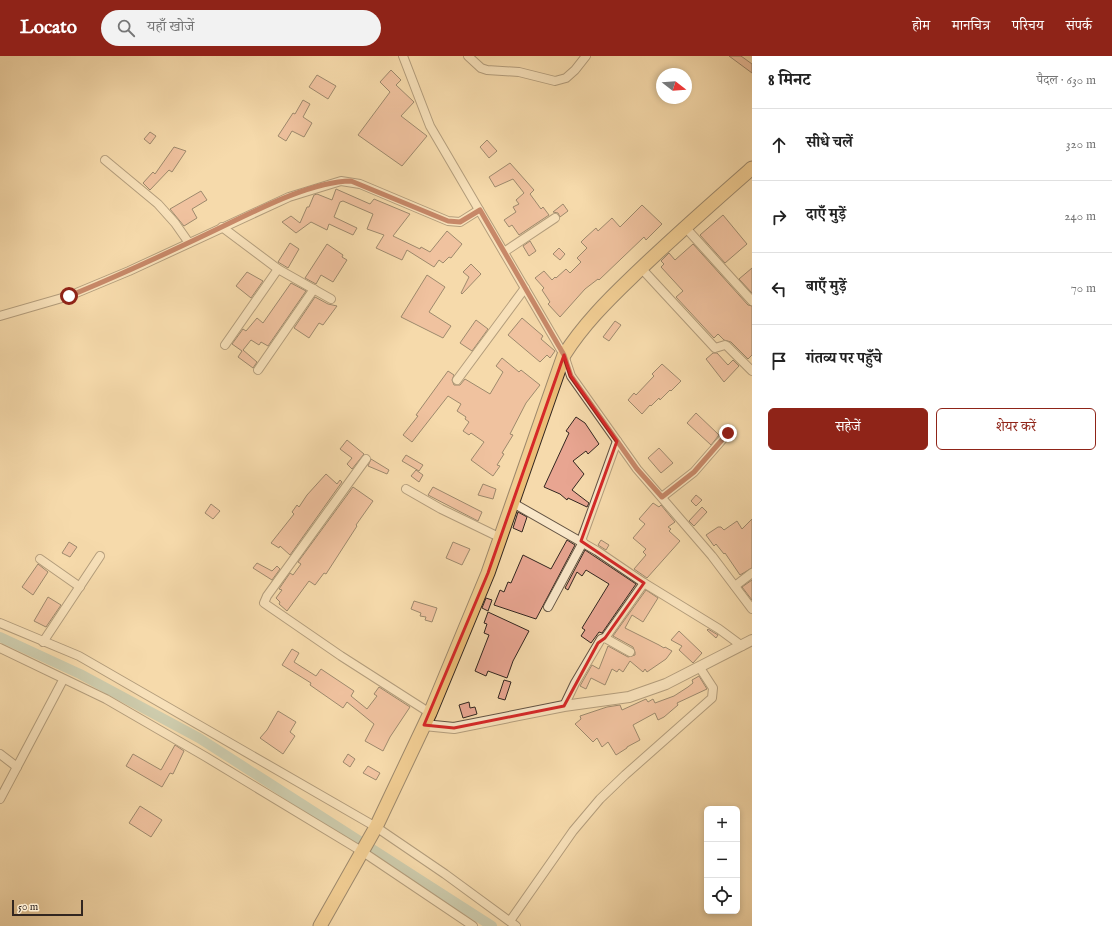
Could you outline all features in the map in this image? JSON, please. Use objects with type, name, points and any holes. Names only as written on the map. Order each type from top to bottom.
[{"type":"main road","points":[[320,926],[375,829],[430,713],[501,538],[564,355],[585,326],[641,268],[685,226],[752,168]]},
{"type":"street","points":[[402,56],[430,126],[564,355],[571,376],[637,469],[712,556],[752,609]]},
{"type":"street","points":[[468,56],[481,68],[487,70],[518,72],[555,81],[566,78],[575,70],[586,56]]},
{"type":"street","points":[[105,160],[158,204],[172,219],[189,243]]},
{"type":"street","points":[[0,316],[69,296],[129,271],[289,197],[341,182],[360,184],[448,221],[460,222],[480,210]]},
{"type":"street","points":[[504,252],[554,218]]},
{"type":"street","points":[[685,226],[752,301]]},
{"type":"street","points":[[222,227],[278,269],[331,299]]},
{"type":"street","points":[[641,268],[715,348],[724,345],[727,346],[752,371]]},
{"type":"street","points":[[224,345],[278,269]]},
{"type":"street","points":[[457,380],[525,288]]},
{"type":"street","points":[[258,370],[314,289]]},
{"type":"street","points":[[662,497],[694,472],[728,433]]},
{"type":"street","points":[[548,607],[582,542],[617,441]]},
{"type":"street","points":[[366,459],[267,596],[264,603],[341,656],[430,713]]},
{"type":"street","points":[[406,489],[441,509],[501,538]]},
{"type":"street","points":[[513,504],[582,542],[644,583],[720,629],[742,646]]},
{"type":"street","points":[[43,642],[100,556]]},
{"type":"street","points":[[40,559],[80,587]]},
{"type":"street","points":[[735,586],[752,573]]},
{"type":"street","points":[[564,706],[598,643],[605,638],[644,583]]},
{"type":"street","points":[[0,623],[79,656],[375,829],[513,923],[574,831],[600,799],[712,698],[713,688],[700,668]]},
{"type":"street","points":[[605,638],[630,652]]},
{"type":"street","points":[[424,725],[454,728],[564,706],[629,697],[666,684],[700,668],[752,640]]},
{"type":"street","points":[[0,648],[63,680],[106,699],[364,850],[473,926]]},
{"type":"street","points":[[0,799],[63,680]]},
{"type":"street","points":[[0,754],[17,767]]},
{"type":"highlighted area","points":[[564,355],[571,376],[617,441],[581,541],[644,583],[605,638],[598,643],[564,706],[454,728],[424,725],[488,573]]},
{"type":"building","points":[[729,56],[741,56],[752,64],[752,73]]},
{"type":"building","points":[[391,70],[401,80],[396,85],[414,102],[401,116],[427,136],[402,166],[358,135],[390,92],[380,82]]},
{"type":"building","points":[[317,75],[336,86],[328,99],[309,87]]},
{"type":"building","points":[[303,100],[310,104],[303,117],[312,123],[304,137],[292,131],[286,141],[278,136],[293,113],[295,114]]},
{"type":"building","points":[[150,132],[156,136],[150,144],[144,139]]},
{"type":"building","points":[[487,140],[497,151],[489,158],[480,147]]},
{"type":"building","points":[[174,147],[186,151],[172,172],[169,170],[150,190],[143,183],[153,172],[155,174]]},
{"type":"building","points":[[510,163],[534,190],[530,194],[541,209],[543,207],[549,215],[519,235],[512,225],[509,227],[504,220],[516,212],[513,207],[519,204],[516,200],[524,193],[513,179],[495,187],[489,177]]},
{"type":"building","points":[[336,189],[370,204],[374,199],[410,214],[393,236],[420,249],[421,247],[430,252],[447,231],[462,244],[451,258],[449,257],[443,263],[439,260],[434,267],[407,250],[402,260],[376,248],[384,235],[367,229],[373,214],[343,201],[340,202],[334,217],[357,228],[353,235],[329,224],[327,230],[311,222],[296,233],[282,222],[291,216],[300,223],[314,195],[317,194],[332,200]]},
{"type":"building","points":[[201,191],[207,200],[192,209],[197,218],[184,226],[170,209]]},
{"type":"building","points":[[563,204],[568,211],[560,217],[558,213],[553,212]]},
{"type":"building","points":[[642,205],[662,224],[646,240],[644,237],[599,280],[598,279],[585,289],[560,317],[548,304],[550,302],[542,290],[544,288],[535,278],[544,271],[552,280],[566,269],[570,273],[581,262],[577,258],[587,248],[581,242],[585,238],[596,228],[598,231],[612,218],[620,227]]},
{"type":"building","points":[[723,215],[747,244],[725,263],[700,235]]},
{"type":"building","points":[[530,241],[536,251],[529,256],[523,246]]},
{"type":"building","points":[[290,243],[299,249],[288,268],[278,262]]},
{"type":"building","points":[[327,244],[343,255],[342,257],[347,260],[333,282],[321,275],[316,284],[305,278]]},
{"type":"building","points":[[693,244],[748,305],[752,306],[752,355],[748,359],[731,342],[724,340],[718,334],[714,338],[676,297],[683,291],[661,267],[664,264],[661,261],[669,253],[675,260]]},
{"type":"building","points":[[559,248],[565,254],[560,260],[553,254]]},
{"type":"building","points":[[471,264],[481,274],[462,294],[461,293],[469,277],[463,272]]},
{"type":"building","points":[[752,268],[752,293],[739,279]]},
{"type":"building","points":[[247,272],[263,281],[251,298],[236,286]]},
{"type":"building","points":[[427,275],[445,287],[429,312],[451,326],[443,338],[401,317]]},
{"type":"building","points":[[291,283],[306,291],[268,346],[261,342],[259,345],[251,340],[243,350],[257,362],[253,368],[238,357],[242,351],[232,344],[243,329],[246,331],[257,318],[263,323]]},
{"type":"building","points":[[315,297],[328,304],[337,306],[323,325],[319,323],[309,338],[294,328]]},
{"type":"building","points":[[522,318],[543,336],[541,339],[555,351],[550,358],[547,355],[540,362],[508,335]]},
{"type":"building","points":[[476,320],[488,329],[472,351],[460,343]]},
{"type":"building","points":[[615,321],[621,325],[609,341],[603,337]]},
{"type":"building","points":[[713,353],[717,353],[728,365],[733,360],[739,366],[724,382],[706,359]]},
{"type":"building","points":[[502,358],[519,372],[521,370],[540,385],[526,403],[510,434],[513,435],[502,453],[504,454],[497,465],[500,466],[493,476],[471,460],[484,442],[471,433],[469,435],[463,431],[469,422],[465,419],[466,417],[457,411],[461,404],[448,396],[412,442],[403,435],[418,416],[416,415],[448,371],[454,375],[452,380],[454,385],[460,385],[465,379],[490,394],[503,372],[496,366]]},
{"type":"building","points":[[662,364],[681,381],[660,400],[659,398],[651,406],[650,405],[642,414],[628,400],[634,393],[636,395],[654,376],[652,374]]},
{"type":"building","points":[[696,413],[719,435],[711,445],[687,423]]},
{"type":"building","points":[[576,417],[585,423],[599,444],[588,454],[586,451],[573,461],[584,474],[572,490],[589,503],[587,507],[568,498],[567,500],[560,494],[544,487],[569,433],[566,431]]},
{"type":"building","points":[[347,440],[364,454],[352,469],[347,464],[352,458],[340,449]]},
{"type":"building","points":[[659,448],[673,463],[661,473],[648,458]]},
{"type":"building","points":[[406,455],[423,465],[419,471],[402,461]]},
{"type":"building","points":[[371,459],[389,470],[387,474],[368,466]]},
{"type":"building","points":[[416,470],[423,475],[419,482],[411,476]]},
{"type":"building","points":[[326,474],[337,484],[340,480],[342,482],[290,555],[280,546],[279,548],[271,543],[294,514],[292,512],[297,505],[299,507],[307,495]]},
{"type":"building","points":[[483,484],[496,489],[493,499],[478,495]]},
{"type":"building","points":[[353,487],[373,501],[356,525],[357,526],[326,574],[324,573],[315,585],[309,581],[287,611],[279,604],[280,602],[276,598],[282,590],[279,589],[290,573],[293,575],[301,564],[298,562]]},
{"type":"building","points":[[433,487],[482,512],[478,521],[428,495]]},
{"type":"building","points":[[696,495],[702,500],[696,506],[691,501]]},
{"type":"building","points":[[653,503],[659,507],[661,505],[675,522],[668,527],[671,529],[669,531],[680,541],[647,578],[634,569],[646,555],[643,552],[646,549],[633,538],[645,524],[639,519]]},
{"type":"building","points":[[211,504],[220,511],[213,519],[205,513]]},
{"type":"building","points":[[702,507],[707,512],[694,526],[689,521]]},
{"type":"building","points":[[518,512],[527,517],[522,532],[513,528]]},
{"type":"building","points":[[752,519],[752,568],[740,575],[725,553],[724,554],[716,544],[714,546],[706,535],[718,527],[721,527],[724,530],[737,521],[742,529]]},
{"type":"building","points":[[567,540],[575,545],[536,619],[494,605],[500,590],[504,592],[508,582],[511,583],[523,555],[551,569]]},
{"type":"building","points":[[601,540],[609,545],[606,550],[598,545]]},
{"type":"building","points":[[69,542],[77,547],[70,557],[62,553]]},
{"type":"building","points":[[453,542],[470,549],[462,565],[446,558]]},
{"type":"building","points":[[585,550],[636,584],[602,633],[599,632],[591,643],[581,636],[585,630],[582,628],[609,584],[586,570],[582,576],[577,572],[568,590],[565,588]]},
{"type":"building","points":[[257,563],[272,571],[277,566],[280,569],[272,580],[253,568]]},
{"type":"building","points":[[38,564],[48,572],[33,595],[22,587]]},
{"type":"building","points":[[752,580],[752,600],[742,587]]},
{"type":"building","points":[[646,590],[658,598],[643,622],[632,615],[625,628],[672,651],[666,659],[647,672],[645,669],[643,672],[630,661],[623,672],[619,669],[617,672],[612,669],[605,685],[591,678],[586,689],[580,686],[592,665],[599,669],[608,646],[628,657],[635,655],[633,647],[613,636]]},
{"type":"building","points":[[48,597],[61,605],[46,627],[34,621]]},
{"type":"building","points":[[486,598],[492,600],[488,611],[482,608]]},
{"type":"building","points":[[414,601],[437,608],[432,622],[425,620],[426,617],[420,616],[421,613],[411,609]]},
{"type":"building","points":[[488,612],[529,631],[513,661],[507,678],[488,671],[486,676],[475,671],[489,635],[484,633],[487,624],[484,623]]},
{"type":"building","points":[[708,629],[718,635],[716,638],[707,630]]},
{"type":"building","points":[[679,631],[702,653],[693,663],[679,650],[682,646],[671,640]]},
{"type":"building","points":[[292,649],[299,653],[294,662],[316,676],[321,669],[354,691],[351,696],[367,709],[377,696],[374,694],[379,687],[410,707],[390,737],[383,751],[365,741],[374,724],[347,702],[343,708],[310,685],[311,683],[282,665]]},
{"type":"building","points":[[699,676],[707,689],[677,703],[678,705],[658,720],[655,713],[633,725],[640,740],[616,755],[608,742],[602,747],[597,738],[593,742],[575,724],[581,719],[580,716],[607,707],[620,705],[622,710],[646,699],[648,702],[653,699],[655,703],[674,696],[693,683],[692,680]]},
{"type":"building","points":[[504,680],[511,682],[505,700],[498,698]]},
{"type":"building","points":[[469,702],[470,708],[475,707],[477,714],[463,718],[459,705]]},
{"type":"building","points":[[278,711],[296,722],[290,732],[295,736],[283,754],[260,738],[267,730]]},
{"type":"building","points":[[175,745],[184,751],[173,774],[170,773],[162,787],[126,766],[133,754],[161,770]]},
{"type":"building","points":[[348,754],[355,759],[350,767],[343,762]]},
{"type":"building","points":[[368,766],[380,773],[376,780],[363,773]]},
{"type":"building","points":[[140,806],[162,820],[151,837],[129,823]]},
{"type":"waterway","points":[[0,637],[80,674],[199,738],[492,926]]},
{"type":"route","points":[[69,296],[129,271],[289,197],[309,190],[351,181],[448,221],[460,222],[480,210],[564,355],[571,376],[637,469],[662,497],[694,472],[728,433]]}]
